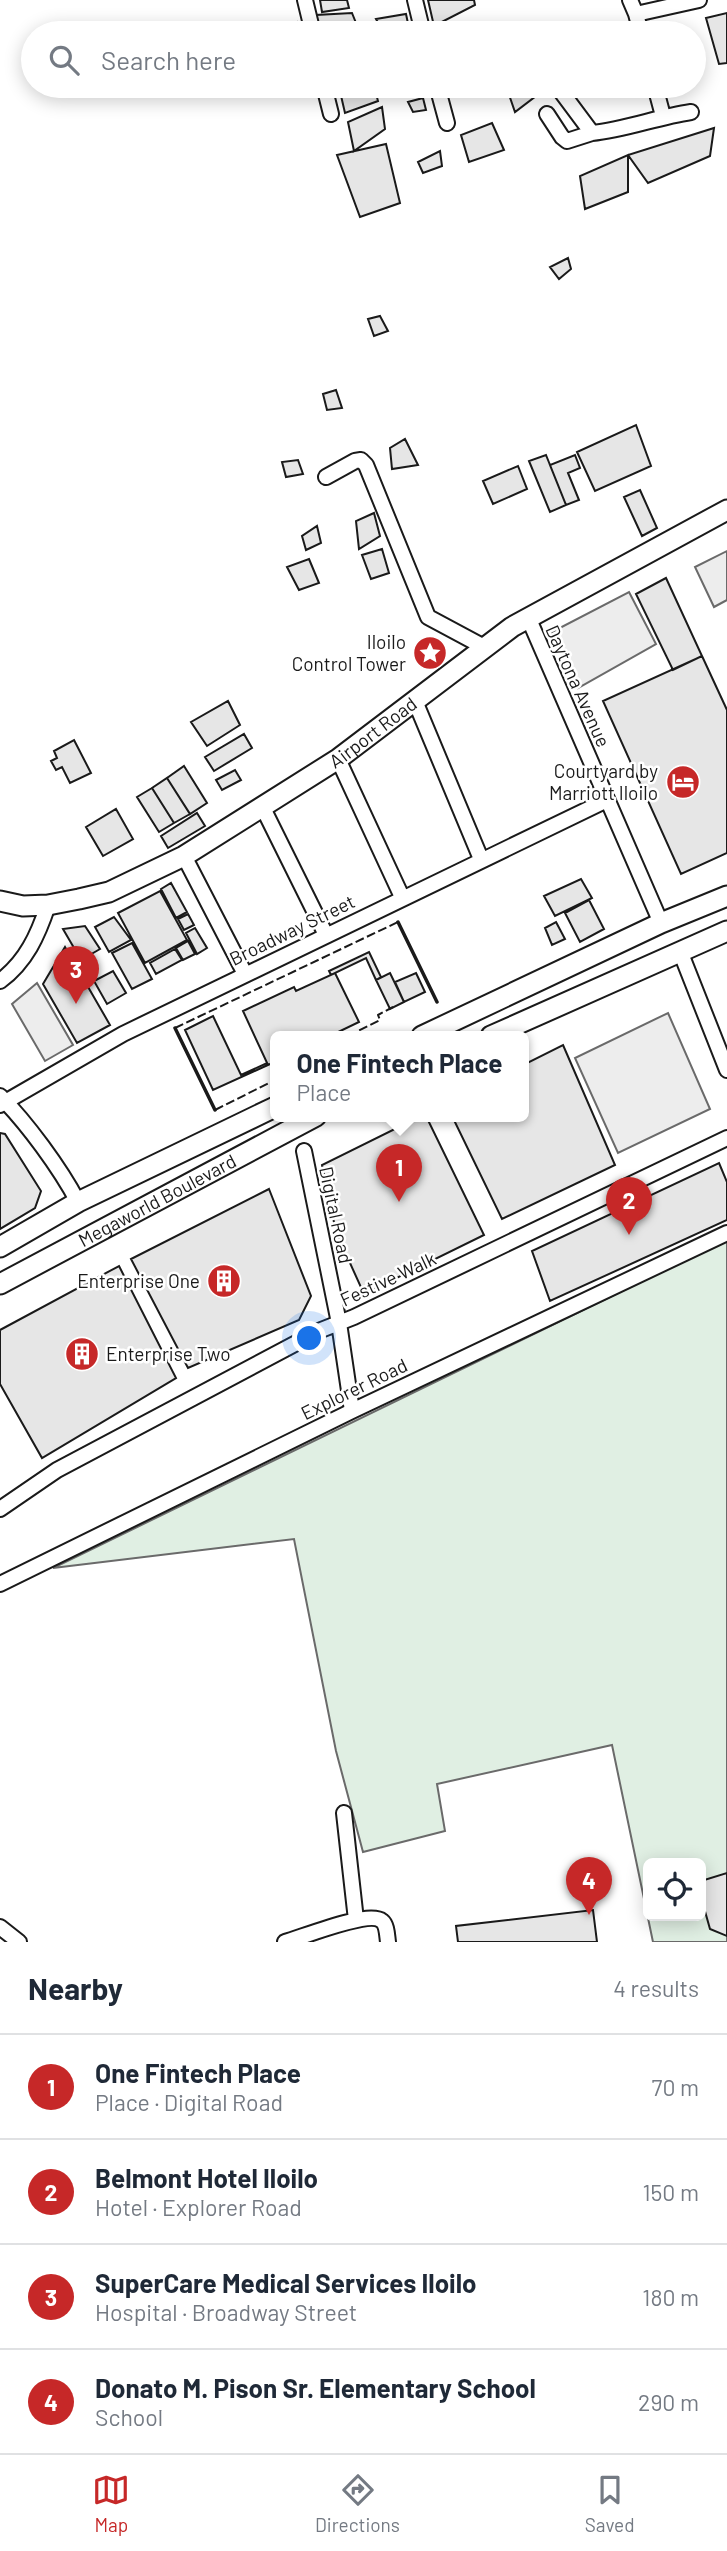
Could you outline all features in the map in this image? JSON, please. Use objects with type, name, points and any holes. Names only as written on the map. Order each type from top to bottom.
[{"type":"main road","name":"Airport Road","points":[[0,901],[23,906],[48,905],[109,892],[184,856],[338,759],[484,647],[528,617],[727,510]]},
{"type":"main road","points":[[433,1031],[661,923],[727,896]]},
{"type":"main road","points":[[502,1031],[727,931]]},
{"type":"main road","name":"Megaworld Boulevard","points":[[0,1247],[78,1202],[270,1109]]},
{"type":"main road","name":"Megaworld Boulevard","points":[[0,1284],[305,1122]]},
{"type":"street","points":[[305,0],[310,21]]},
{"type":"street","points":[[415,0],[420,21]]},
{"type":"street","points":[[633,7],[699,0]]},
{"type":"street","points":[[327,98],[331,114]]},
{"type":"street","points":[[440,98],[447,123]]},
{"type":"street","points":[[566,98],[592,133]]},
{"type":"street","points":[[658,98],[663,116]]},
{"type":"street","points":[[547,114],[567,141],[663,116],[691,112]]},
{"type":"street","points":[[326,477],[355,461],[361,460],[366,465],[428,617],[484,647]]},
{"type":"street","name":"Daytona Avenue","points":[[528,617],[661,923]]},
{"type":"street","points":[[415,701],[481,859]]},
{"type":"street","points":[[338,759],[402,897]]},
{"type":"street","name":"Broadway Street","points":[[2,1101],[123,1034],[607,800]]},
{"type":"street","points":[[262,808],[326,935]]},
{"type":"street","points":[[184,856],[246,974]]},
{"type":"street","points":[[0,981],[26,956],[39,932],[48,905]]},
{"type":"street","points":[[680,951],[727,1070]]},
{"type":"street","points":[[2,1101],[71,1188],[78,1202]]},
{"type":"street","name":"Festive Walk","points":[[0,1509],[69,1464],[321,1330],[727,1138]]},
{"type":"street","name":"Digital Road","points":[[304,1152],[339,1323],[352,1411]]},
{"type":"street","name":"Explorer Road","points":[[0,1584],[352,1411],[727,1233]]},
{"type":"street","points":[[344,1812],[356,1920]]},
{"type":"street","points":[[285,1942],[310,1938],[356,1920],[380,1919],[385,1924],[388,1942]]},
{"type":"street","points":[[0,1927],[19,1942]]},
{"type":"green space","points":[[727,1240],[727,1942],[653,1942],[649,1921],[706,1921],[706,1858],[643,1858],[643,1894],[612,1745],[437,1784],[445,1831],[363,1852],[336,1751],[294,1539],[53,1568]]},
{"type":"shaded area","points":[[727,551],[727,600],[714,607],[695,567]]},
{"type":"shaded area","points":[[629,592],[656,644],[578,688],[552,632]]},
{"type":"shaded area","points":[[37,983],[73,1045],[45,1061],[12,1004]]},
{"type":"shaded area","points":[[668,1013],[710,1109],[618,1153],[575,1058]]},
{"type":"building","points":[[320,0],[347,0],[349,8],[322,12]]},
{"type":"building","points":[[428,0],[474,0],[475,5],[444,21],[433,21]]},
{"type":"building","points":[[352,13],[355,21],[318,21],[316,15]]},
{"type":"building","points":[[727,13],[727,63],[719,64],[706,18]]},
{"type":"building","points":[[406,14],[407,21],[377,21],[376,19]]},
{"type":"building","points":[[342,98],[377,98],[378,101],[345,113]]},
{"type":"building","points":[[423,98],[426,110],[413,112],[408,102]]},
{"type":"building","points":[[510,98],[533,98],[515,112]]},
{"type":"building","points":[[382,107],[385,129],[354,151],[348,122]]},
{"type":"building","points":[[492,123],[504,150],[469,162],[461,135]]},
{"type":"building","points":[[714,128],[710,156],[648,183],[628,155]]},
{"type":"building","points":[[386,144],[400,203],[360,217],[337,155]]},
{"type":"building","points":[[440,151],[442,166],[423,173],[418,162]]},
{"type":"building","points":[[628,155],[628,192],[585,209],[580,176]]},
{"type":"building","points":[[568,258],[571,269],[559,279],[550,267]]},
{"type":"building","points":[[380,316],[388,331],[374,336],[368,319]]},
{"type":"building","points":[[336,390],[342,408],[327,410],[323,394]]},
{"type":"building","points":[[636,425],[651,466],[595,491],[577,452]]},
{"type":"building","points":[[405,439],[418,465],[392,469],[390,448]]},
{"type":"building","points":[[546,455],[566,505],[550,512],[529,461]]},
{"type":"building","points":[[575,455],[580,468],[568,473],[579,500],[566,505],[550,465]]},
{"type":"building","points":[[298,460],[303,474],[286,477],[282,462]]},
{"type":"building","points":[[518,466],[527,489],[493,504],[483,481]]},
{"type":"building","points":[[640,490],[657,528],[642,536],[624,497]]},
{"type":"building","points":[[374,513],[380,536],[359,549],[356,521]]},
{"type":"building","points":[[317,526],[321,543],[306,550],[302,536]]},
{"type":"building","points":[[382,549],[389,573],[371,579],[362,555]]},
{"type":"building","points":[[309,559],[319,583],[299,590],[287,567]]},
{"type":"building","points":[[666,578],[702,656],[673,670],[636,594]]},
{"type":"building","name":"Courtyard by Marriott Iloilo","points":[[702,656],[727,710],[727,853],[681,874],[603,701]]},
{"type":"building","points":[[228,701],[240,725],[207,746],[191,722]]},
{"type":"building","points":[[244,734],[252,748],[214,771],[205,757]]},
{"type":"building","points":[[74,740],[91,773],[70,783],[62,767],[56,770],[51,761],[57,758],[54,751]]},
{"type":"building","points":[[184,766],[207,803],[190,814],[167,778]]},
{"type":"building","points":[[235,770],[241,780],[222,790],[216,780]]},
{"type":"building","points":[[167,778],[190,814],[174,823],[152,788]]},
{"type":"building","points":[[152,788],[174,823],[159,832],[137,797]]},
{"type":"building","points":[[116,809],[133,839],[103,856],[86,827]]},
{"type":"building","points":[[197,813],[205,826],[168,848],[161,836]]},
{"type":"building","points":[[581,879],[592,898],[555,916],[544,896]]},
{"type":"building","points":[[171,883],[187,912],[176,918],[161,889]]},
{"type":"building","points":[[160,891],[187,940],[145,963],[118,913]]},
{"type":"building","points":[[589,900],[604,929],[580,942],[565,913]]},
{"type":"building","points":[[188,914],[194,925],[184,930],[178,919]]},
{"type":"building","points":[[114,917],[131,940],[109,952],[95,927]]},
{"type":"building","points":[[556,922],[565,939],[552,945],[545,928]]},
{"type":"building","points":[[85,926],[100,949],[81,960],[63,929]]},
{"type":"building","points":[[195,928],[207,948],[197,954],[186,933]]},
{"type":"building","points":[[188,941],[195,954],[183,960],[176,948]]},
{"type":"building","points":[[132,943],[152,979],[132,989],[112,953]]},
{"type":"building","points":[[65,947],[110,1025],[77,1043],[43,984]]},
{"type":"building","points":[[175,949],[182,960],[156,974],[150,963]]},
{"type":"building","points":[[369,952],[381,977],[376,980],[366,958],[331,975],[329,971]]},
{"type":"building","points":[[113,971],[126,993],[107,1004],[94,981]]},
{"type":"building","points":[[335,973],[359,1022],[340,1031],[270,1031],[268,1065],[243,1011],[294,987],[296,991]]},
{"type":"building","points":[[390,973],[404,1002],[390,1009],[376,980]]},
{"type":"building","points":[[416,973],[425,992],[404,1002],[395,982]]},
{"type":"building","points":[[213,1016],[241,1075],[267,1063],[268,1065],[213,1090],[185,1030]]},
{"type":"building","points":[[563,1045],[615,1165],[502,1219],[455,1122],[529,1122],[529,1062]]},
{"type":"building","points":[[409,1122],[429,1122],[484,1235],[364,1294],[336,1232],[322,1165]]},
{"type":"building","points":[[0,1133],[5,1134],[41,1191],[35,1208],[0,1229]]},
{"type":"building","points":[[719,1163],[727,1182],[727,1220],[550,1301],[532,1251]]},
{"type":"building","name":"Enterprise One","points":[[269,1189],[311,1296],[299,1320],[188,1368],[131,1259]]},
{"type":"building","name":"Enterprise Two","points":[[119,1266],[176,1378],[42,1458],[0,1384],[0,1330]]},
{"type":"building","points":[[727,1873],[727,1936],[710,1929],[706,1915],[706,1879]]},
{"type":"building","points":[[593,1910],[597,1942],[458,1942],[456,1926]]},
{"type":"fence","points":[[175,1028],[398,922]]},
{"type":"fence","points":[[358,1031],[380,1020],[378,1015],[393,1007]]},
{"type":"fence","points":[[215,1110],[270,1082]]},
{"type":"wall","points":[[398,922],[437,1002]]},
{"type":"wall","points":[[175,1028],[215,1110]]},
{"type":"place","name":"Iloilo Control Tower","points":[[430,653]]},
{"type":"place","name":"Courtyard by Marriott Iloilo","points":[[683,782]]},
{"type":"place","name":"SuperCare Medical Services Iloilo","points":[[76,1004]]},
{"type":"place","name":"One Fintech Place","points":[[399,1202]]},
{"type":"place","name":"Belmont Hotel Iloilo","points":[[629,1235]]},
{"type":"place","name":"Enterprise One","points":[[224,1281]]},
{"type":"place","name":"Enterprise Two","points":[[82,1354]]},
{"type":"place","name":"Donato M. Pison Sr. Elementary School","points":[[589,1915]]}]
